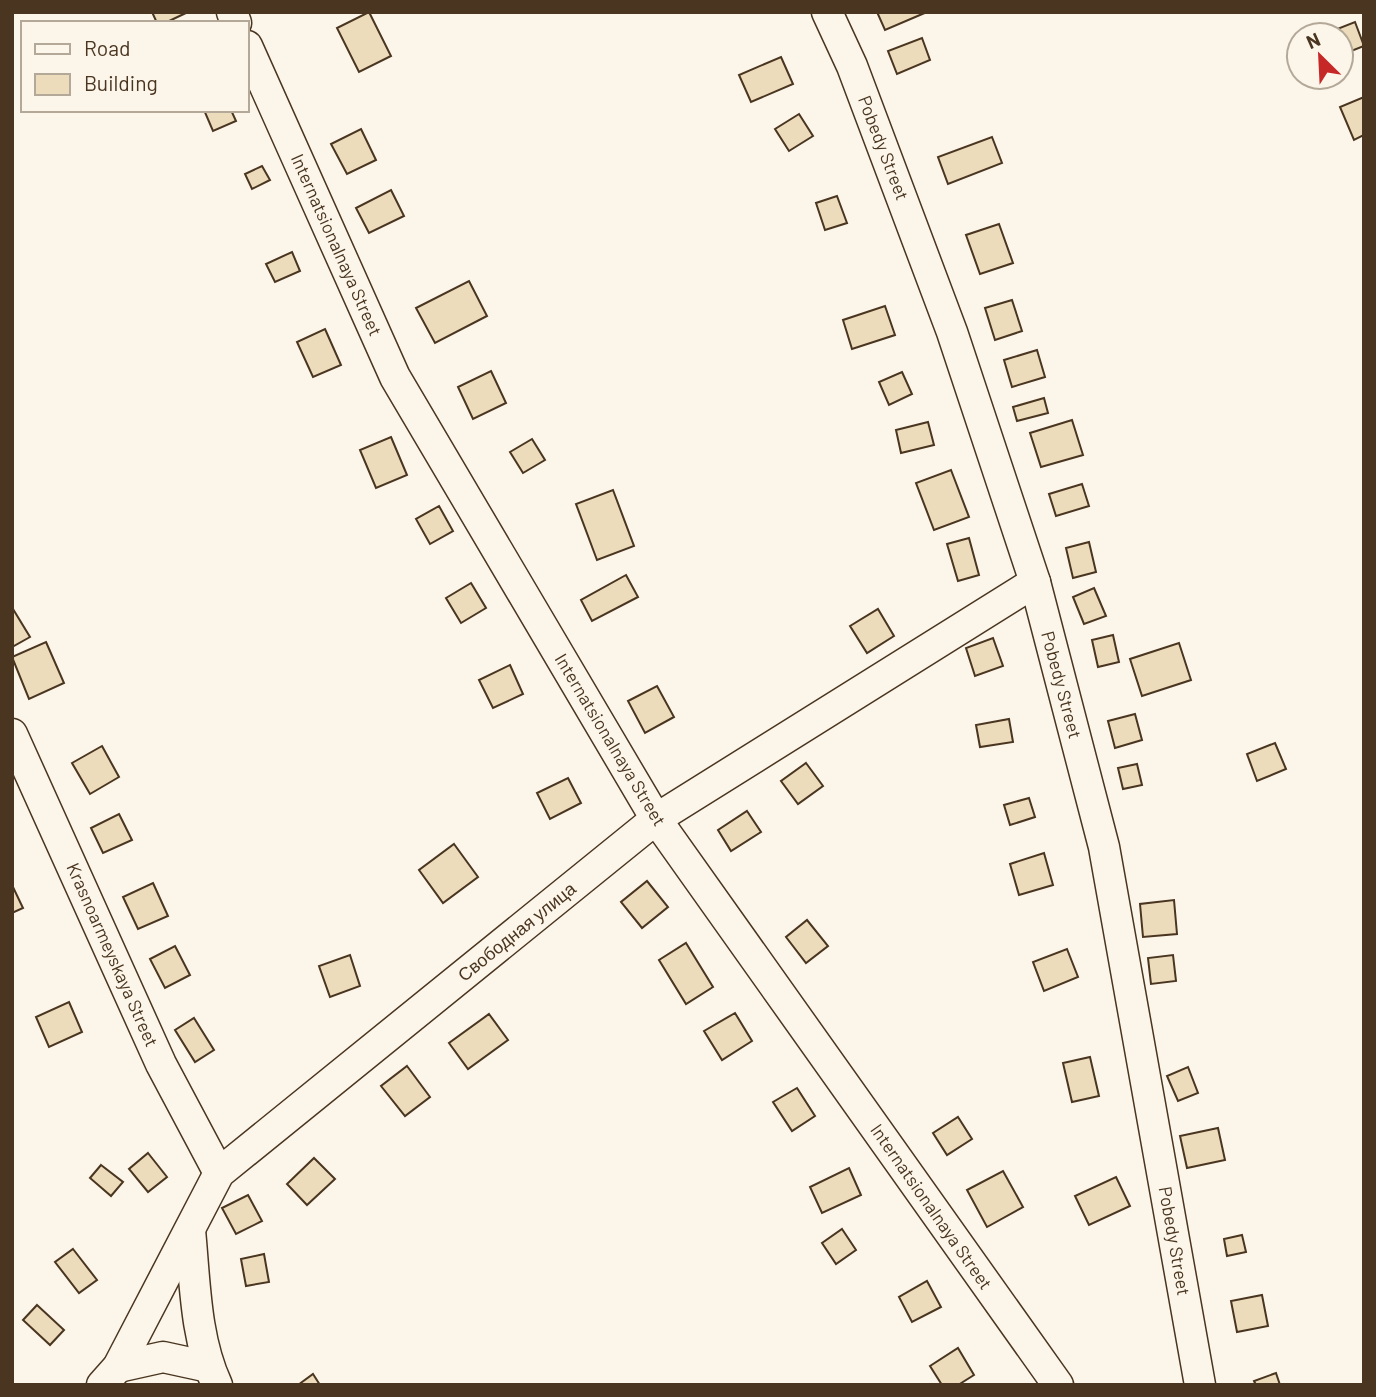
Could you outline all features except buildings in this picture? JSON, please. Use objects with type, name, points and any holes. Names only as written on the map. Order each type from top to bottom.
[{"type":"street","name":"Pobedy Street","points":[[827,12],[852,66],[952,332],[1035,582],[1104,847],[1200,1385]]},
{"type":"street","name":"Internatsionalnaya Street","points":[[248,48],[395,377],[656,819],[1058,1385]]},
{"type":"street","name":"Свободная улица","points":[[110,1376],[219,1173],[656,819],[1035,582]]},
{"type":"street","name":"Krasnoarmeyskaya Street","points":[[12,734],[161,1063],[219,1173]]},
{"type":"street","points":[[190,1230],[197,1302],[213,1376]]},
{"type":"street","points":[[110,1376],[163,1357],[213,1376]]}]
